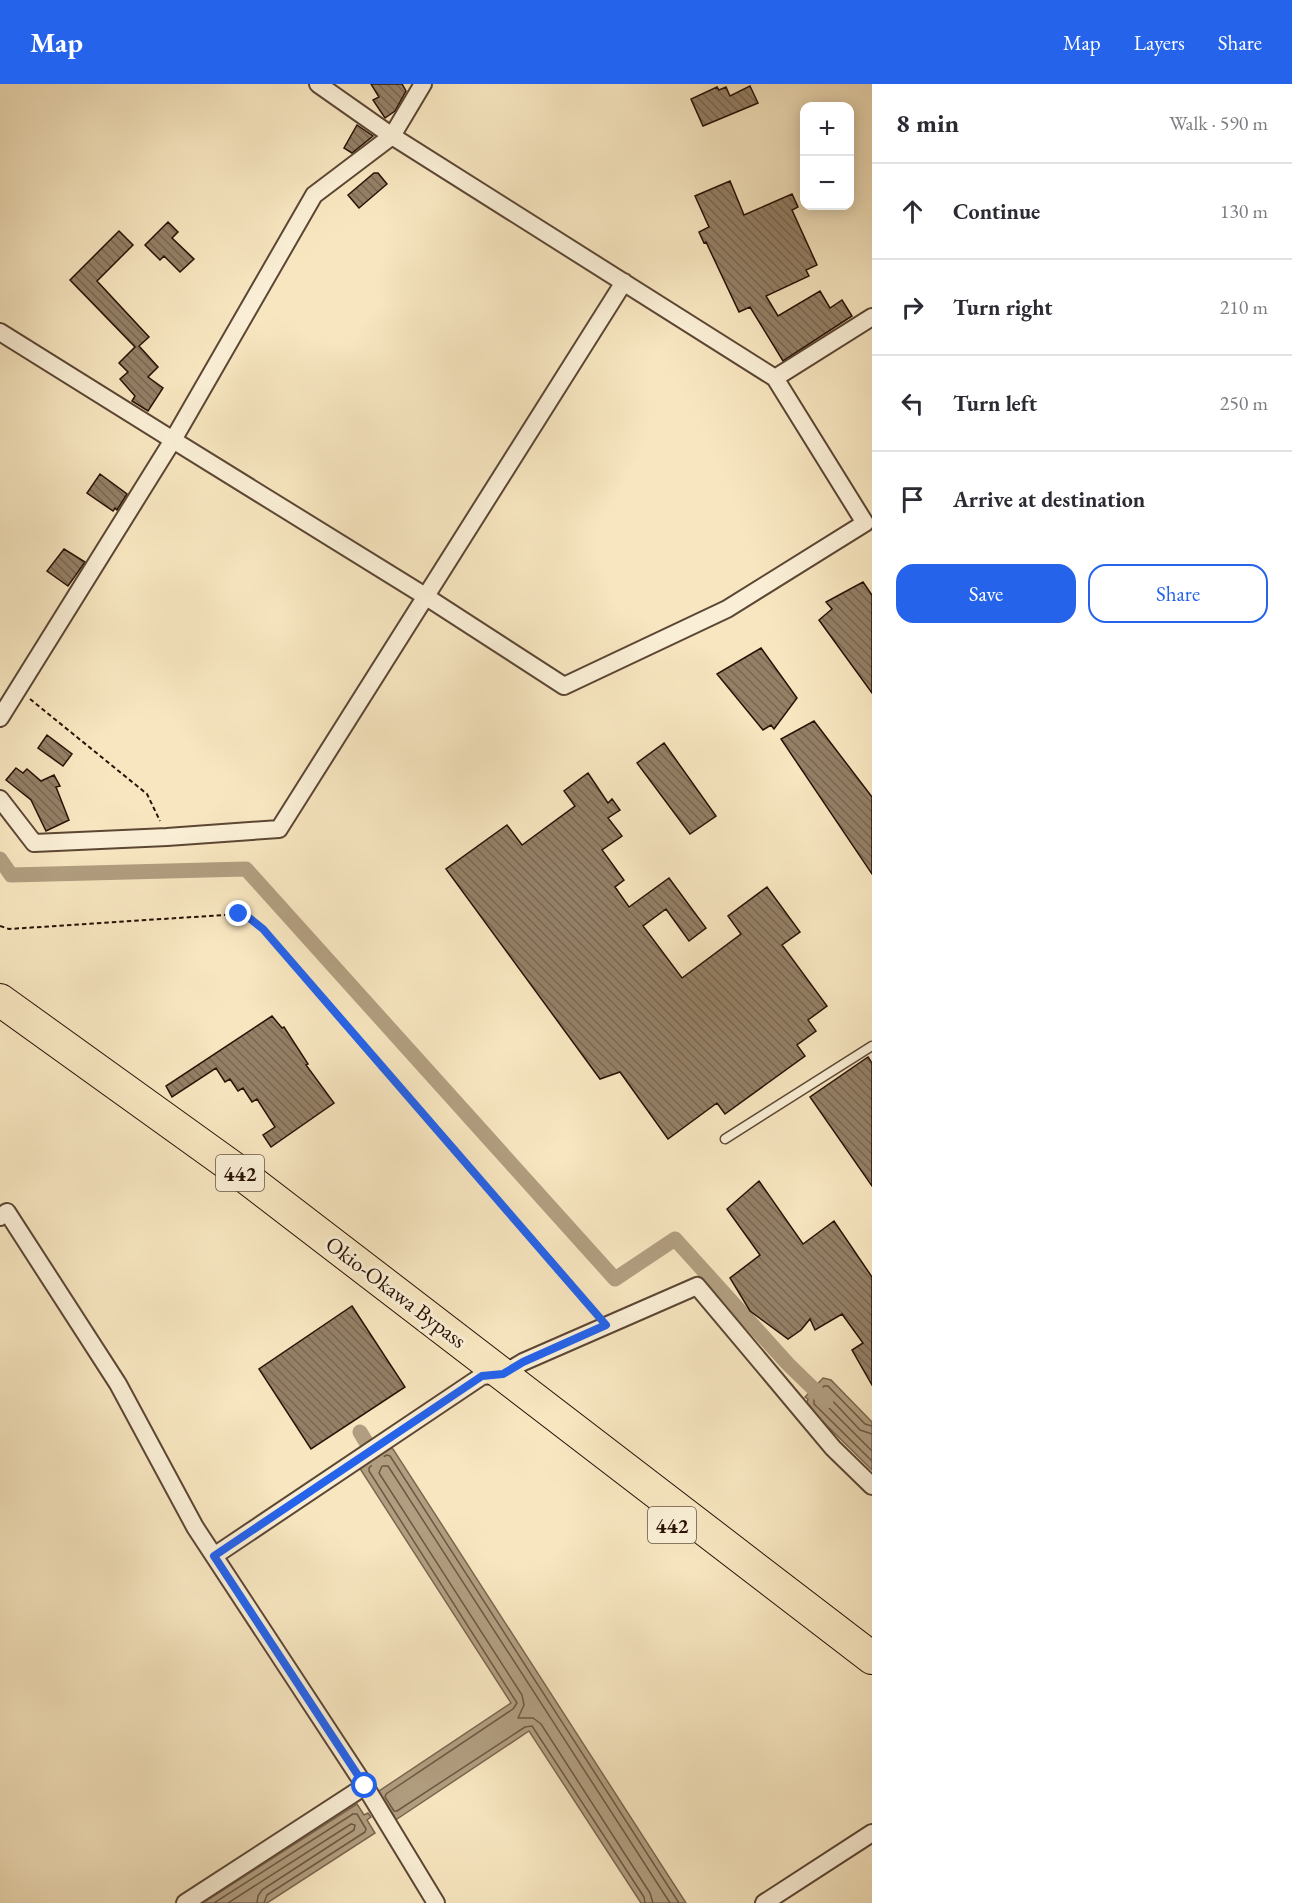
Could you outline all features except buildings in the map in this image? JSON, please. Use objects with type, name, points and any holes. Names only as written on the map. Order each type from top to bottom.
[{"type":"highway","name":"Okio-Okawa Bypass","points":[[0,1000],[235,1169],[481,1366],[564,1442],[872,1677]]},
{"type":"highway","name":"Okio-Okawa Bypass","points":[[0,1022],[183,1149],[481,1366],[872,1658]]},
{"type":"street","points":[[0,332],[425,596],[564,686],[727,609],[865,523],[775,378],[392,136],[318,84]]},
{"type":"street","points":[[0,718],[173,440],[314,195],[392,136],[423,84]]},
{"type":"street","points":[[0,799],[34,843],[279,829],[624,282]]},
{"type":"street","points":[[775,378],[872,317]]},
{"type":"street","points":[[0,1217],[7,1212],[118,1384],[195,1527],[365,1786],[436,1903]]},
{"type":"street","points":[[214,1556],[481,1366],[523,1362],[697,1286],[833,1448],[872,1486]]},
{"type":"street","points":[[185,1903],[365,1786]]},
{"type":"street","points":[[764,1903],[872,1833]]},
{"type":"lane","points":[[725,1139],[872,1046]]},
{"type":"path","points":[[18,689],[147,794],[168,837]]},
{"type":"path","points":[[0,926],[9,929],[239,914],[248,917],[263,929],[606,1325]]},
{"type":"water","points":[[823,1378],[831,1380],[872,1422],[872,1470],[806,1405],[808,1399],[805,1397]]},
{"type":"water","points":[[388,1447],[393,1449],[686,1903],[641,1903],[529,1731],[394,1821],[376,1793],[511,1703],[359,1467]]},
{"type":"water","points":[[357,1804],[364,1815],[368,1813],[371,1817],[367,1820],[375,1833],[267,1903],[203,1903]]},
{"type":"waterway","points":[[0,859],[11,875],[246,869],[615,1279],[675,1239],[788,1364],[826,1401]]},
{"type":"waterway","points":[[360,1432],[377,1460]]},
{"type":"route","points":[[239,914],[248,917],[263,929],[606,1325],[523,1362],[503,1374],[482,1376],[214,1556],[365,1786]]}]
